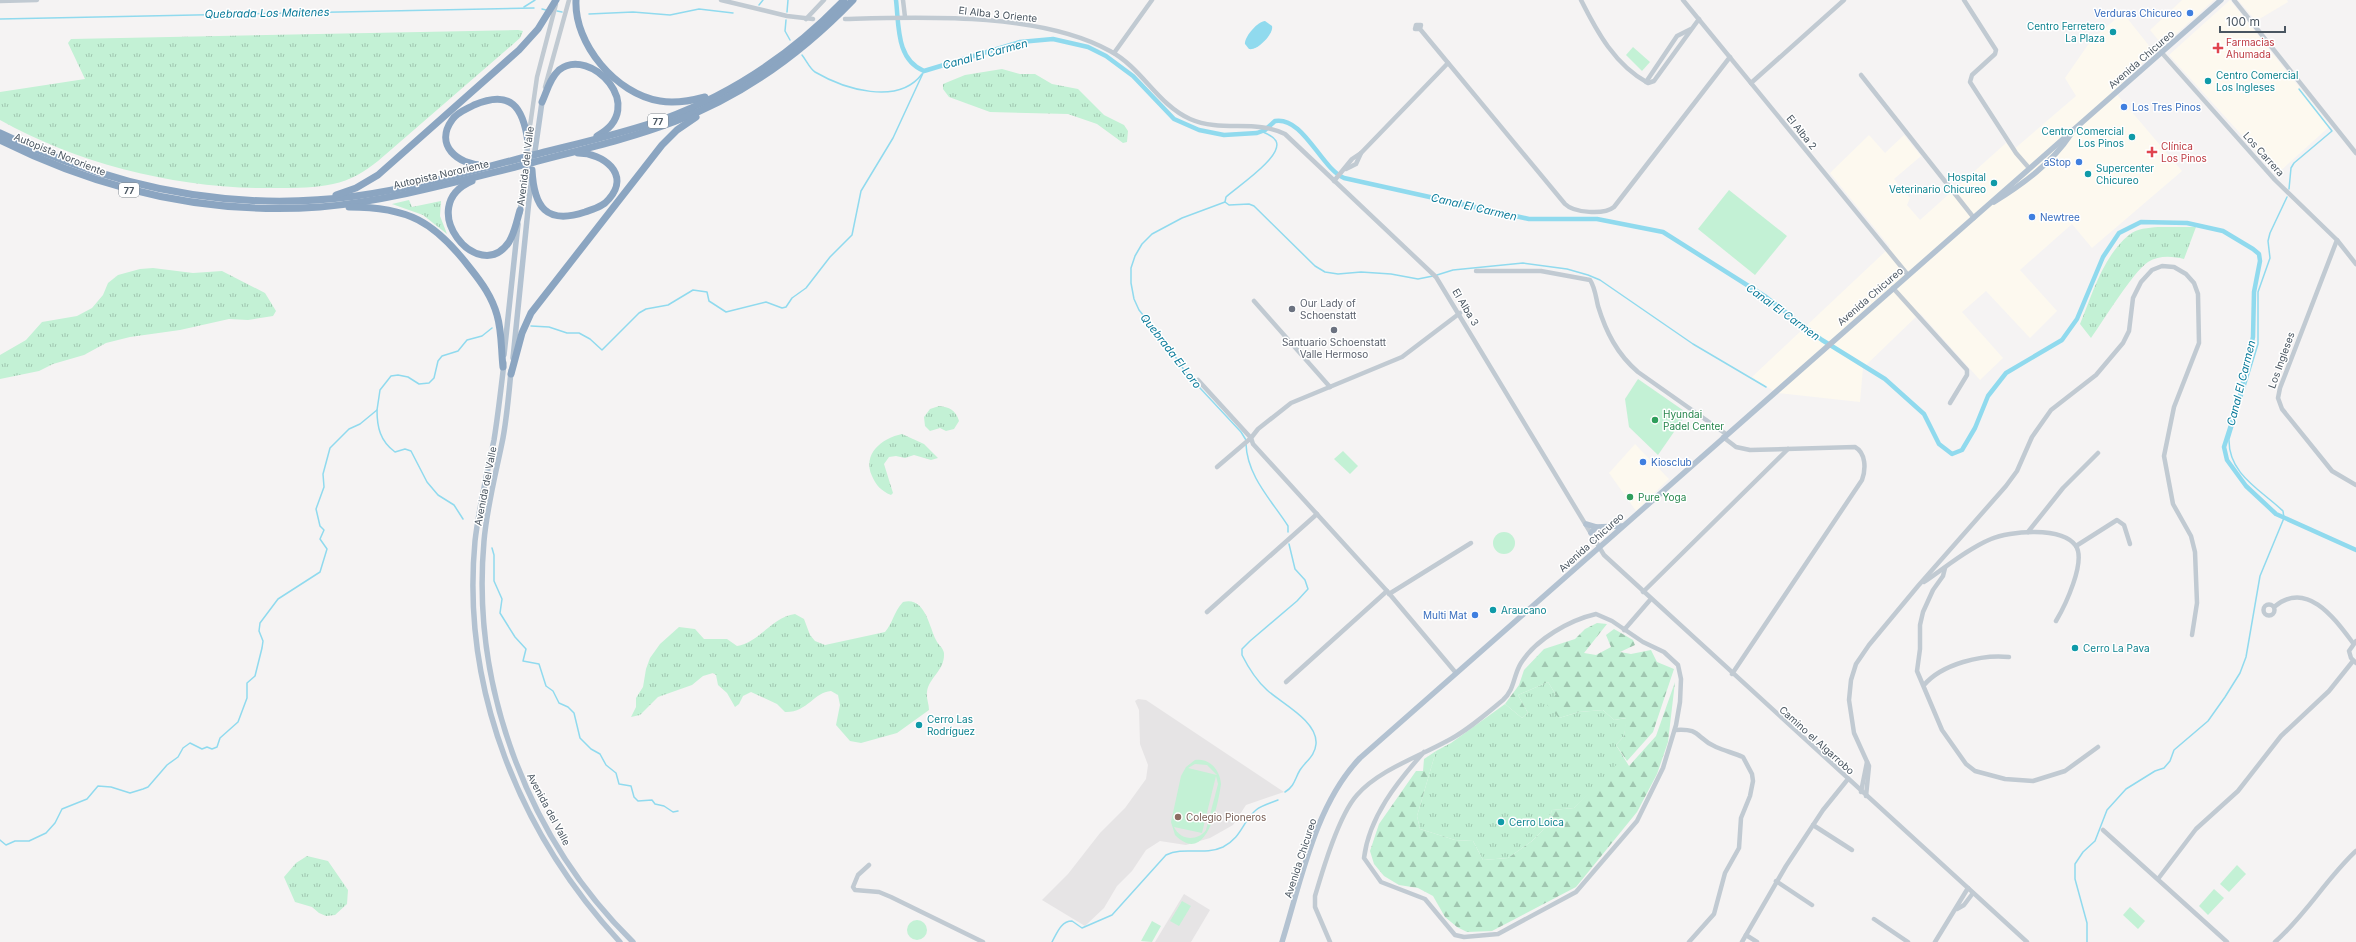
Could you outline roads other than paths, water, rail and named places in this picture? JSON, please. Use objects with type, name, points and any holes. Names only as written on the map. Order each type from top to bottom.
[{"type":"highway","points":[[313,200],[356,188],[381,172],[526,43],[544,21],[556,0]]},
{"type":"highway","points":[[576,0],[577,22],[588,48],[600,63],[634,92],[652,100],[672,103],[690,101],[726,90]]},
{"type":"highway","name":"Autopista Nororiente","points":[[515,163],[544,152],[585,142],[663,119],[726,90],[788,50],[844,0]]},
{"type":"highway","name":"Autopista Nororiente","points":[[0,133],[85,170],[146,187],[224,199],[313,200],[393,189],[515,163],[542,160],[644,132],[712,105],[748,86],[787,59],[815,37],[853,0]]},
{"type":"highway","points":[[542,102],[552,78],[562,68],[580,64],[596,71],[615,92],[619,110],[616,120],[610,128],[585,142]]},
{"type":"highway","points":[[493,168],[468,164],[457,158],[451,152],[447,141],[447,129],[451,120],[458,114],[486,100],[503,99],[514,105],[520,111],[524,120],[528,142]]},
{"type":"highway","points":[[511,374],[525,325],[537,306],[667,139],[682,126],[712,105]]},
{"type":"highway","name":"Autopista Nororiente","points":[[0,140],[77,174],[157,196],[246,207],[320,207],[382,198],[493,168]]},
{"type":"highway","points":[[532,170],[536,198],[542,208],[550,214],[568,217],[602,205],[610,199],[615,189],[616,179],[612,167],[597,155],[570,152]]},
{"type":"highway","points":[[493,168],[464,184],[451,196],[448,214],[460,240],[475,254],[488,255],[498,252],[512,236],[520,210]]},
{"type":"highway","points":[[320,207],[375,207],[392,210],[418,219],[440,233],[463,259],[492,300],[500,329],[503,367]]},
{"type":"main road","name":"Avenida Chicureo","points":[[1282,942],[1318,828],[1341,780],[1360,758],[1725,435],[2221,0]]},
{"type":"main road","name":"Avenida del Valle","points":[[542,102],[532,170],[503,437],[488,512],[483,554],[483,619],[493,689],[511,750],[541,817],[580,879],[633,942]]},
{"type":"main road","name":"Avenida Chicureo","points":[[1986,207],[2029,179],[2057,152],[2073,131]]},
{"type":"main road","name":"Avenida del Valle","points":[[528,142],[494,440],[478,514],[474,553],[474,618],[483,686],[502,751],[534,823],[574,886],[620,942]]},
{"type":"main road","points":[[1586,524],[1596,527],[1622,526]]},
{"type":"main road","points":[[1591,533],[1596,527]]},
{"type":"street","points":[[0,1],[37,0]]},
{"type":"street","name":"Avenida del Valle","points":[[528,142],[537,78],[556,0]]},
{"type":"street","name":"Avenida del Valle","points":[[542,102],[551,61],[569,0]]},
{"type":"street","points":[[721,0],[806,19],[813,19]]},
{"type":"street","points":[[806,19],[824,0]]},
{"type":"street","points":[[903,0],[903,17]]},
{"type":"street","points":[[1114,53],[1152,0]]},
{"type":"street","points":[[1581,0],[1611,51],[1624,65],[1646,82],[1677,36],[1691,28],[1699,19]]},
{"type":"street","name":"El Alba 2","points":[[1683,0],[1908,275]]},
{"type":"street","points":[[1751,82],[1844,0]]},
{"type":"street","points":[[1964,0],[1996,50],[1995,54],[1972,75],[1970,82],[2016,153],[2029,168]]},
{"type":"street","points":[[2234,0],[2356,153]]},
{"type":"street","name":"El Alba 3 Oriente","points":[[845,19],[903,17],[978,20],[1028,25],[1085,40],[1114,53],[1137,70],[1170,106],[1188,118],[1222,127],[1262,126]]},
{"type":"street","points":[[1420,29],[1567,206],[1578,210],[1607,210],[1615,205],[1730,58]]},
{"type":"street","name":"Los Carrera","points":[[2162,53],[2275,180],[2337,240],[2356,264]]},
{"type":"street","points":[[1334,181],[1346,169],[1356,164],[1361,153],[1448,63]]},
{"type":"street","points":[[1861,75],[1974,218]]},
{"type":"street","name":"El Alba 3","points":[[1262,126],[1276,129],[1297,144],[1334,181],[1435,275],[1460,313],[1599,547]]},
{"type":"street","name":"Los Ingleses","points":[[2337,240],[2280,388],[2278,398],[2282,409],[2332,471],[2356,485]]},
{"type":"street","points":[[1866,796],[1870,776],[1868,760],[1854,733],[1851,718],[1850,693],[1853,673],[1863,652],[1918,586],[2006,486],[2017,471],[2032,437],[2051,410],[2096,375],[2115,354],[2130,331],[2133,298],[2141,282],[2152,270],[2168,266],[2181,270],[2190,277],[2198,294],[2199,343],[2174,407],[2164,456],[2173,504],[2191,536],[2195,552],[2197,603],[2192,635]]},
{"type":"street","points":[[1476,272],[1541,271],[1590,280],[1593,285],[1601,315],[1610,338],[1626,360],[1638,372],[1725,435],[1732,445],[1745,449],[1788,450],[1855,447],[1863,457],[1864,476],[1732,674]]},
{"type":"street","points":[[1893,288],[1967,370],[1967,375],[1950,403]]},
{"type":"street","points":[[1254,301],[1330,388]]},
{"type":"street","points":[[1217,466],[1286,406],[1402,357],[1460,313]]},
{"type":"street","points":[[1198,380],[1388,592],[1456,673]]},
{"type":"street","points":[[1643,592],[1788,450]]},
{"type":"street","points":[[2028,532],[2063,488],[2098,453]]},
{"type":"street","points":[[1207,612],[1317,514]]},
{"type":"street","points":[[2076,546],[2117,520],[2123,524],[2130,544]]},
{"type":"street","points":[[1918,586],[1990,539],[2009,533],[2028,532],[2052,534],[2070,541],[2076,546],[2078,555],[2074,582],[2070,596],[2056,621]]},
{"type":"street","points":[[1286,682],[1388,592],[1470,542]]},
{"type":"street","name":"Camino el Algarrobo","points":[[1599,547],[1607,558],[1650,600],[2027,942]]},
{"type":"street","points":[[1945,568],[1943,576],[1927,602],[1920,625],[1920,649],[1917,668],[1944,735],[1966,764],[1975,771],[2011,781],[2033,781],[2065,771],[2098,747]]},
{"type":"street","points":[[2158,879],[2196,829],[2238,790],[2281,736],[2329,692],[2354,662],[2349,653],[2354,642],[2327,611],[2315,602],[2294,599],[2282,601],[2274,607]]},
{"type":"street","points":[[1624,630],[1650,600]]},
{"type":"street","points":[[1330,942],[1315,907],[1315,896],[1322,872],[1348,809],[1356,796],[1408,759],[1447,741],[1509,694],[1522,662],[1557,631],[1596,614],[1612,621],[1624,630],[1664,652],[1678,665],[1681,679],[1675,730],[1663,768],[1646,806],[1637,820],[1599,864],[1584,885],[1576,892],[1512,927],[1489,936],[1455,935],[1425,899],[1381,882],[1364,858],[1366,843],[1388,798],[1424,752]]},
{"type":"street","points":[[1924,685],[1938,672],[1982,657],[2009,657]]},
{"type":"street","points":[[1675,730],[1688,729],[1698,732],[1703,740],[1717,748],[1743,757],[1752,774],[1753,781],[1750,796],[1741,818],[1739,848],[1721,883],[1717,907],[1714,914],[1689,942]]},
{"type":"street","points":[[1861,792],[1868,760]]},
{"type":"street","points":[[1742,942],[1776,881],[1813,825],[1848,779]]},
{"type":"street","points":[[1813,825],[1852,850]]},
{"type":"street","points":[[2103,830],[2227,942]]},
{"type":"street","points":[[2276,942],[2300,918],[2330,878],[2356,851]]},
{"type":"street","points":[[869,865],[858,875],[854,884],[855,890],[879,892],[983,942]]},
{"type":"street","points":[[1776,881],[1812,905]]},
{"type":"street","points":[[1935,942],[1957,909],[1958,902],[1968,888]]},
{"type":"street","points":[[1957,909],[1962,907],[1973,893]]},
{"type":"street","points":[[1874,918],[1908,942]]},
{"type":"street","points":[[1746,935],[1756,942]]},
{"type":"water","points":[[1265,21],[1272,26],[1268,37],[1260,45],[1249,49],[1245,44],[1247,37],[1255,26]]},
{"type":"waterway","points":[[524,7],[535,0]]},
{"type":"waterway","name":"Quebrada Los Maitenes","points":[[759,5],[763,0]]},
{"type":"waterway","name":"Quebrada Los Maitenes","points":[[787,12],[788,0]]},
{"type":"waterway","name":"Canal El Carmen","points":[[896,0],[899,31],[904,50],[908,59],[915,66],[924,71],[1020,42],[1053,39],[1088,47],[1106,56],[1133,76],[1174,119],[1199,130],[1224,135],[1257,133],[1265,130],[1275,121],[1285,122],[1294,126],[1303,134],[1327,164],[1344,178],[1529,219],[1597,219],[1663,232],[1766,297],[1822,340],[1885,379],[1924,414],[1939,444],[1952,454],[1962,450],[1975,428],[1988,396],[2006,373],[2062,340],[2077,319],[2103,257],[2119,233],[2141,222],[2187,223],[2223,231],[2253,249],[2259,254],[2260,261],[2254,292],[2253,337],[2239,400],[2224,447],[2227,460],[2246,486],[2276,514],[2356,550]]},
{"type":"waterway","name":"Quebrada Los Maitenes","points":[[0,19],[534,8]]},
{"type":"waterway","name":"Quebrada Los Maitenes","points":[[542,9],[546,10]]},
{"type":"waterway","name":"Quebrada Los Maitenes","points":[[589,14],[633,12],[670,15],[699,9],[733,13]]},
{"type":"waterway","name":"Quebrada Los Maitenes","points":[[557,11],[562,12]]},
{"type":"waterway","name":"Quebrada Los Maitenes","points":[[786,20],[785,31],[790,40]]},
{"type":"waterway","name":"Quebrada Los Maitenes","points":[[802,55],[813,71],[855,89],[885,92],[899,90],[912,84],[922,74]]},
{"type":"waterway","points":[[531,326],[549,327],[567,333],[579,333],[590,339],[602,350],[639,313],[646,309],[668,305],[693,290],[707,292],[709,301],[726,312],[766,302],[782,308],[786,307],[792,298],[806,288],[830,257],[852,235],[861,191],[893,138],[924,71]]},
{"type":"waterway","points":[[2289,189],[2291,168],[2294,163],[2332,131],[2299,89]]},
{"type":"waterway","name":"Quebrada El Loro","points":[[1246,440],[1241,432],[1186,373],[1169,347],[1139,310],[1134,299],[1131,283],[1131,268],[1135,256],[1142,244],[1152,234],[1182,218],[1225,202],[1226,197],[1267,163],[1277,147],[1276,141],[1272,136],[1263,132]]},
{"type":"waterway","points":[[2087,942],[2087,923],[2075,879],[2075,864],[2083,852],[2095,841],[2107,810],[2126,789],[2155,771],[2164,768],[2170,761],[2174,750],[2208,721],[2240,673],[2246,657],[2260,576],[2284,518],[2283,511],[2247,480],[2240,472],[2230,451],[2229,439],[2258,344],[2258,292],[2270,258],[2268,241],[2270,233],[2287,197]]},
{"type":"waterway","points":[[1225,202],[1229,205],[1249,204],[1254,206],[1315,266],[1325,272],[1338,274],[1361,272],[1391,274],[1418,279],[1433,276]]},
{"type":"waterway","points":[[1437,275],[1453,270],[1523,263],[1567,269],[1588,275],[1600,280],[1693,344],[1766,387]]},
{"type":"waterway","points":[[0,840],[6,845],[15,841],[29,841],[46,833],[55,823],[62,809],[87,799],[98,786],[111,787],[130,793],[148,787],[167,765],[178,757],[183,748],[190,743],[202,749],[207,747],[212,749],[217,747],[220,738],[238,722],[247,698],[247,683],[255,676],[263,641],[259,631],[260,623],[278,599],[320,572],[327,549],[320,539],[324,530],[320,526],[316,509],[324,487],[323,474],[330,448],[349,429],[360,424],[377,410],[380,390],[391,376],[398,375],[408,377],[419,384],[429,383],[434,378],[438,361],[442,356],[458,351],[467,340],[482,336],[492,328]]},
{"type":"waterway","points":[[377,410],[380,433],[386,443],[395,452],[405,449],[411,451],[427,482],[438,495],[454,505],[463,519]]},
{"type":"waterway","name":"Quebrada El Loro","points":[[1246,444],[1247,456],[1261,488],[1288,526],[1288,532]]},
{"type":"waterway","name":"Quebrada El Loro","points":[[1285,792],[1293,785],[1300,770],[1314,752],[1316,744],[1315,736],[1305,720],[1267,690],[1253,674],[1244,660],[1242,649],[1297,601],[1308,589],[1305,580],[1295,569],[1289,544]]},
{"type":"waterway","points":[[492,548],[494,555],[494,581],[502,599],[500,613],[515,637],[526,649],[523,661],[539,664],[546,686],[553,691],[559,703],[568,707],[574,713],[580,738],[591,749],[600,754],[606,765],[616,773],[619,784],[631,786],[634,797],[638,801],[652,800],[655,804],[664,806],[673,812],[678,811]]},
{"type":"waterway","name":"Quebrada El Loro","points":[[1052,942],[1062,925],[1065,923],[1072,921],[1082,928],[1112,915],[1166,855],[1180,851],[1209,851],[1223,847],[1234,839],[1256,810],[1264,805],[1278,800]]},
{"type":"place","name":"Verduras Chicureo","points":[[2190,13]]},
{"type":"place","name":"Centro Ferretero La Plaza","points":[[2113,32]]},
{"type":"place","name":"Farmacias Ahumada","points":[[2218,48]]},
{"type":"place","name":"Centro Comercial Los Ingleses","points":[[2208,81]]},
{"type":"place","name":"Los Tres Pinos","points":[[2124,107]]},
{"type":"place","name":"Centro Comercial Los Pinos","points":[[2132,137]]},
{"type":"place","name":"Clínica Los Pinos","points":[[2152,152]]},
{"type":"place","name":"aStop","points":[[2079,162]]},
{"type":"place","name":"Supercenter Chicureo","points":[[2088,174]]},
{"type":"place","name":"Hospital Veterinario Chicureo","points":[[1994,183]]},
{"type":"place","name":"Newtree","points":[[2032,217]]},
{"type":"place","name":"Our Lady of Schoenstatt","points":[[1292,309]]},
{"type":"place","name":"Santuario Schoenstatt Valle Hermoso","points":[[1334,330]]},
{"type":"place","name":"Hyundai Padel Center","points":[[1655,420]]},
{"type":"place","name":"Kiosclub","points":[[1643,462]]},
{"type":"place","name":"Pure Yoga","points":[[1630,497]]},
{"type":"place","name":"Araucano","points":[[1493,610]]},
{"type":"place","name":"Multi Mat","points":[[1475,615]]},
{"type":"place","name":"Cerro La Pava","points":[[2075,648]]},
{"type":"place","name":"Cerro Las Rodríguez","points":[[919,725]]},
{"type":"place","name":"Colegio Pioneros","points":[[1178,817]]},
{"type":"place","name":"Cerro Loica","points":[[1501,822]]}]
